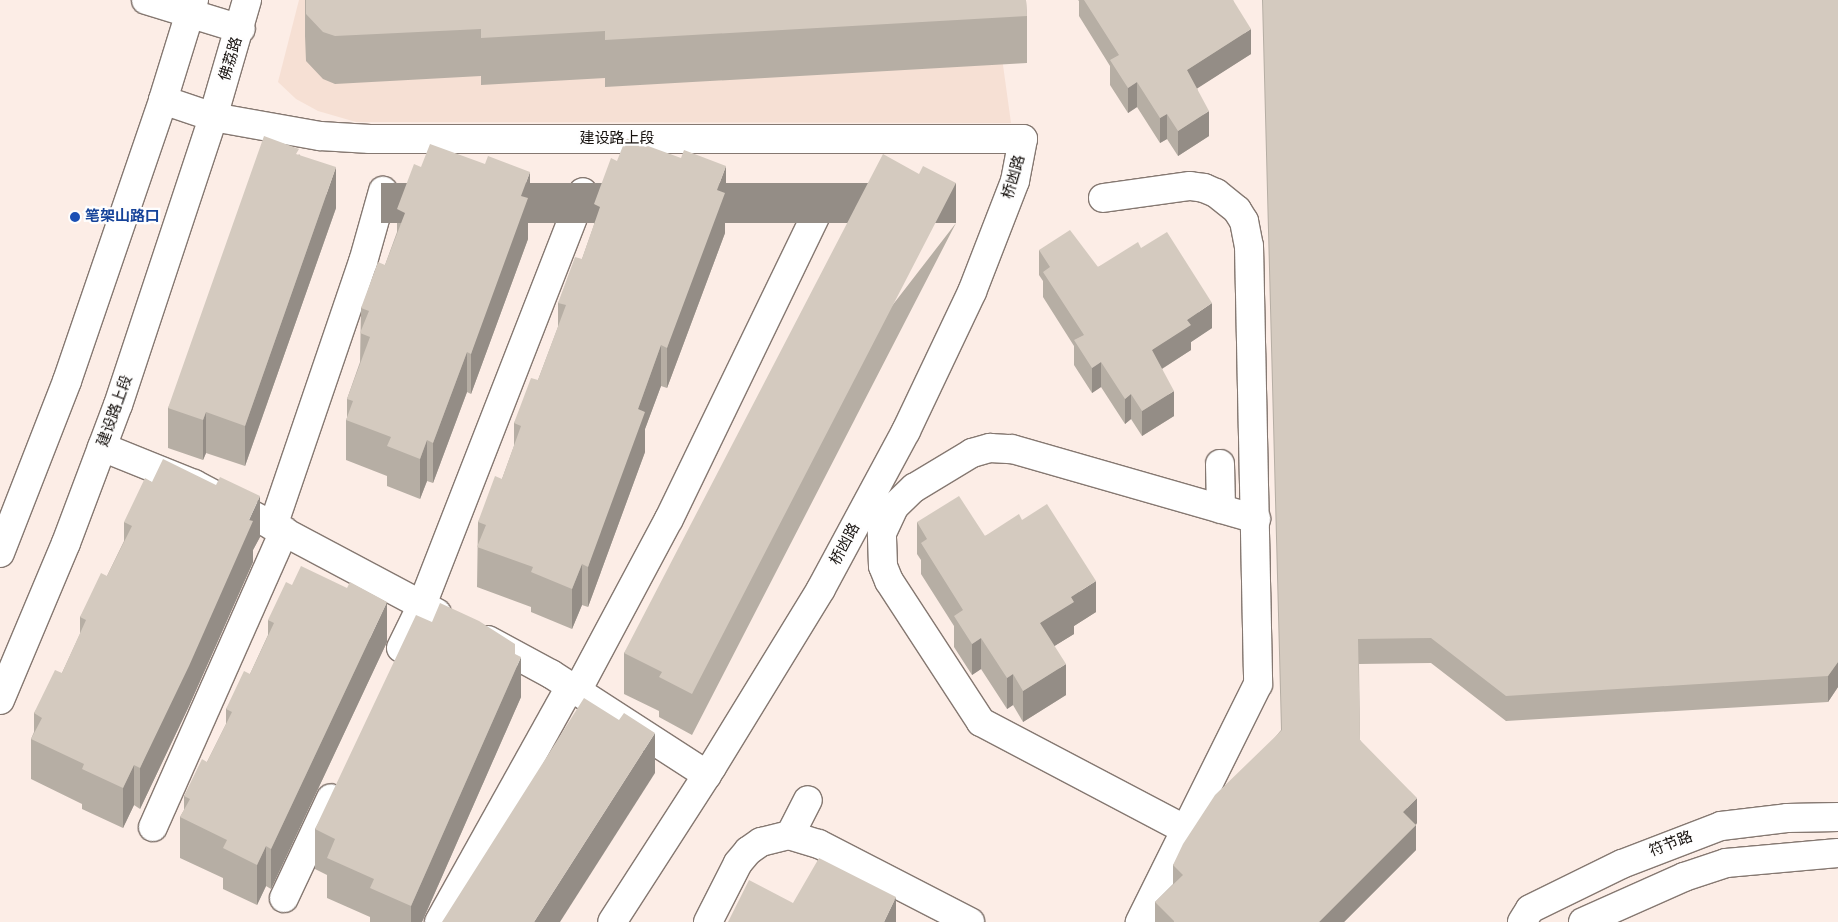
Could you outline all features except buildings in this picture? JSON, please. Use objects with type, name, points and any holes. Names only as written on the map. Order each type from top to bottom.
[{"type":"main road","points":[[146,0],[192,7],[240,29]]},
{"type":"main road","name":"佛荔路","points":[[213,117],[248,0]]},
{"type":"main road","points":[[0,553],[68,381],[163,100],[192,7]]},
{"type":"main road","name":"建设路上段","points":[[163,100],[213,117],[320,136],[370,139],[1023,139]]},
{"type":"main road","name":"建设路上段","points":[[0,700],[102,447],[213,117]]},
{"type":"main road","name":"桥凼路","points":[[612,922],[707,775],[821,589],[906,431],[972,292],[1015,181],[1023,139]]},
{"type":"main road","points":[[1103,198],[1190,186],[1204,188],[1228,201],[1244,220],[1250,246],[1258,684],[1140,922]]},
{"type":"main road","points":[[153,827],[278,528],[363,262],[383,191]]},
{"type":"main road","points":[[388,676],[422,605],[583,192]]},
{"type":"main road","points":[[439,922],[669,519],[820,206]]},
{"type":"main road","points":[[102,447],[194,484],[422,605],[573,689],[707,775]]},
{"type":"main road","points":[[1186,830],[981,722],[968,707],[889,581],[883,566],[882,533],[894,508],[914,488],[972,453],[990,448],[1012,449],[1256,519]]},
{"type":"main road","points":[[1220,464],[1221,509]]},
{"type":"main road","points":[[284,898],[342,774]]},
{"type":"main road","points":[[790,835],[808,800]]},
{"type":"main road","name":"符节路","points":[[1522,922],[1530,910],[1622,864],[1721,826],[1787,818],[1838,817]]},
{"type":"main road","points":[[708,922],[738,863],[748,851],[761,842],[790,835],[819,844],[970,922]]},
{"type":"main road","points":[[1583,922],[1684,877],[1726,863],[1838,853]]},
{"type":"shaded area","points":[[299,0],[994,0],[1011,123],[356,122],[318,111],[296,99],[278,82]]},
{"type":"place","name":"笔架山路口","points":[[75,217]]}]
